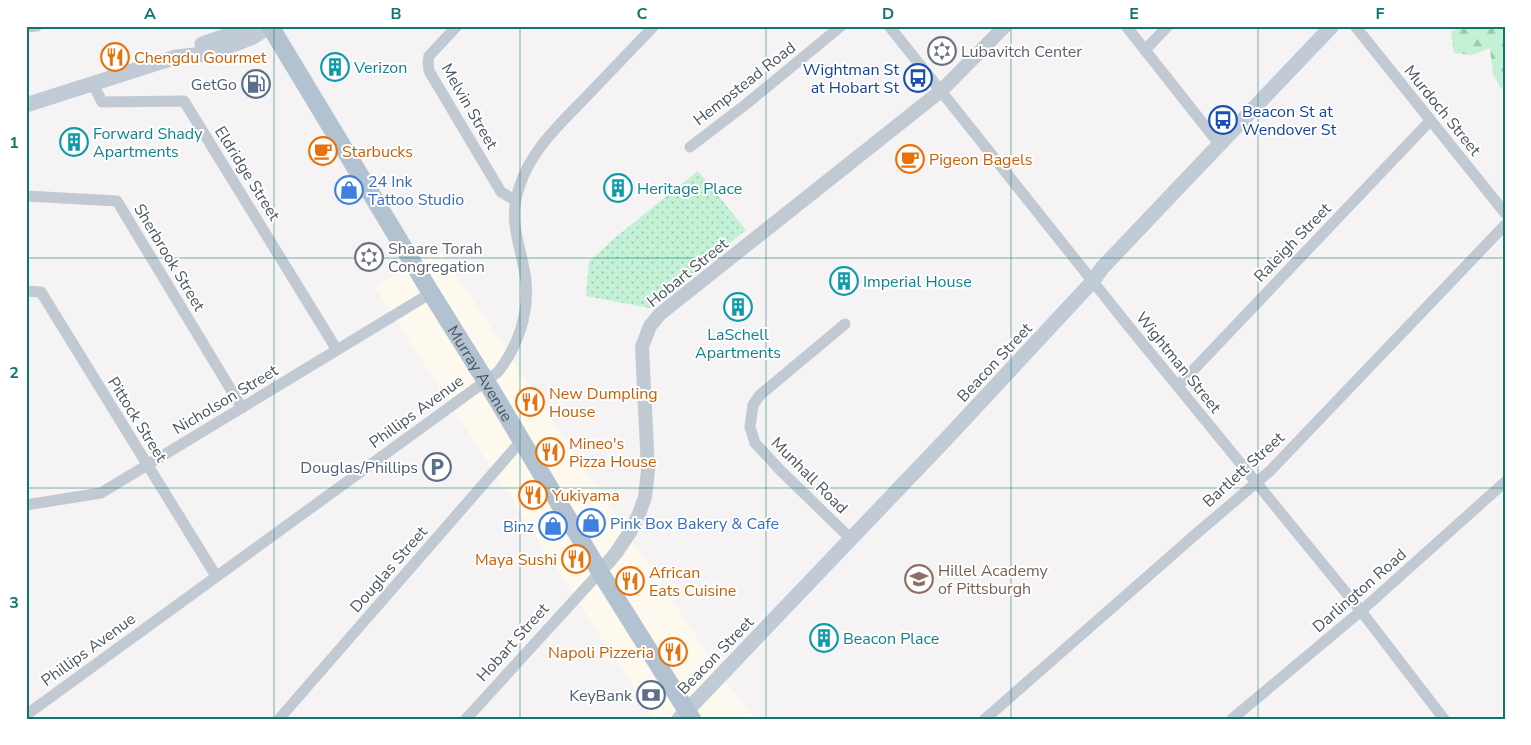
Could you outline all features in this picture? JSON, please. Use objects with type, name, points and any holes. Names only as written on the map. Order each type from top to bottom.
[{"type":"main road","name":"Beacon Street","points":[[686,716],[1093,281],[1102,268],[1332,26]]},
{"type":"main road","points":[[26,105],[176,57],[203,54],[238,43],[260,28]]},
{"type":"main road","name":"Murray Avenue","points":[[260,28],[432,293],[686,716]]},
{"type":"street","points":[[26,27],[38,26]]},
{"type":"street","name":"Melvin Street","points":[[457,26],[429,56],[429,71],[502,192],[515,200]]},
{"type":"street","name":"Phillips Avenue","points":[[26,715],[498,372],[509,358],[518,339],[524,319],[526,281],[514,221],[515,200],[528,164],[548,136],[654,26]]},
{"type":"street","name":"Hempstead Road","points":[[690,147],[842,26]]},
{"type":"street","name":"Wightman Street","points":[[889,26],[1361,611],[1444,719]]},
{"type":"street","name":"Hobart Street","points":[[466,719],[600,572],[630,532],[639,514],[645,497],[648,470],[642,347],[650,326],[660,314],[942,90],[1005,26]]},
{"type":"street","points":[[1126,26],[1220,145]]},
{"type":"street","points":[[1146,50],[1168,26]]},
{"type":"street","name":"Murdoch Street","points":[[1355,26],[1505,213]]},
{"type":"street","name":"Eldridge Street","points":[[93,84],[102,102],[184,100],[337,350]]},
{"type":"street","name":"Raleigh Street","points":[[1178,386],[1430,121]]},
{"type":"street","name":"Sherbrook Street","points":[[26,196],[117,201],[242,408]]},
{"type":"street","name":"Bartlett Street","points":[[985,719],[1276,464],[1505,225]]},
{"type":"street","name":"Pittock Street","points":[[26,291],[41,292],[216,576]]},
{"type":"street","name":"Nicholson Street","points":[[26,505],[101,493],[432,293]]},
{"type":"street","name":"Munhall Road","points":[[845,324],[760,395],[753,405],[750,427],[755,443],[851,539]]},
{"type":"street","name":"Douglas Street","points":[[279,719],[521,441]]},
{"type":"street","name":"Darlington Road","points":[[1232,719],[1361,611],[1505,482]]},
{"type":"shaded area","points":[[438,248],[727,683],[756,719],[654,719],[375,288]]},
{"type":"green space","points":[[1472,26],[1505,26],[1505,83],[1501,89],[1493,74],[1490,48],[1472,55],[1454,53],[1451,31]]},
{"type":"green space","points":[[698,171],[746,230],[649,308],[586,296],[589,262],[611,241]]},
{"type":"place","name":"Lubavitch Center","points":[[942,51]]},
{"type":"place","name":"Chengdu Gourmet","points":[[115,57]]},
{"type":"place","name":"Verizon","points":[[335,67]]},
{"type":"place","name":"Wightman St at Hobart St","points":[[918,78]]},
{"type":"place","name":"GetGo","points":[[256,84]]},
{"type":"place","name":"Beacon St at Wendover St","points":[[1223,120]]},
{"type":"place","name":"Forward Shady Apartments","points":[[74,142]]},
{"type":"place","name":"Starbucks","points":[[323,151]]},
{"type":"place","name":"Pigeon Bagels","points":[[910,159]]},
{"type":"place","name":"Heritage Place","points":[[618,188]]},
{"type":"place","name":"24 Ink Tattoo Studio","points":[[349,190]]},
{"type":"place","name":"Shaare Torah Congregation","points":[[369,257]]},
{"type":"place","name":"Imperial House","points":[[844,281]]},
{"type":"place","name":"LaSchell Apartments","points":[[738,307]]},
{"type":"place","name":"New Dumpling House","points":[[530,402]]},
{"type":"place","name":"Mineo's Pizza House","points":[[550,452]]},
{"type":"place","name":"Douglas/Phillips","points":[[437,467]]},
{"type":"place","name":"Yukiyama","points":[[533,495]]},
{"type":"place","name":"Pink Box Bakery & Cafe","points":[[591,523]]},
{"type":"place","name":"Binz","points":[[553,526]]},
{"type":"place","name":"Maya Sushi","points":[[576,559]]},
{"type":"place","name":"Hillel Academy of Pittsburgh","points":[[919,579]]},
{"type":"place","name":"African Eats Cuisine","points":[[630,581]]},
{"type":"place","name":"Beacon Place","points":[[824,638]]},
{"type":"place","name":"Napoli Pizzeria","points":[[673,652]]},
{"type":"place","name":"KeyBank","points":[[651,695]]}]
